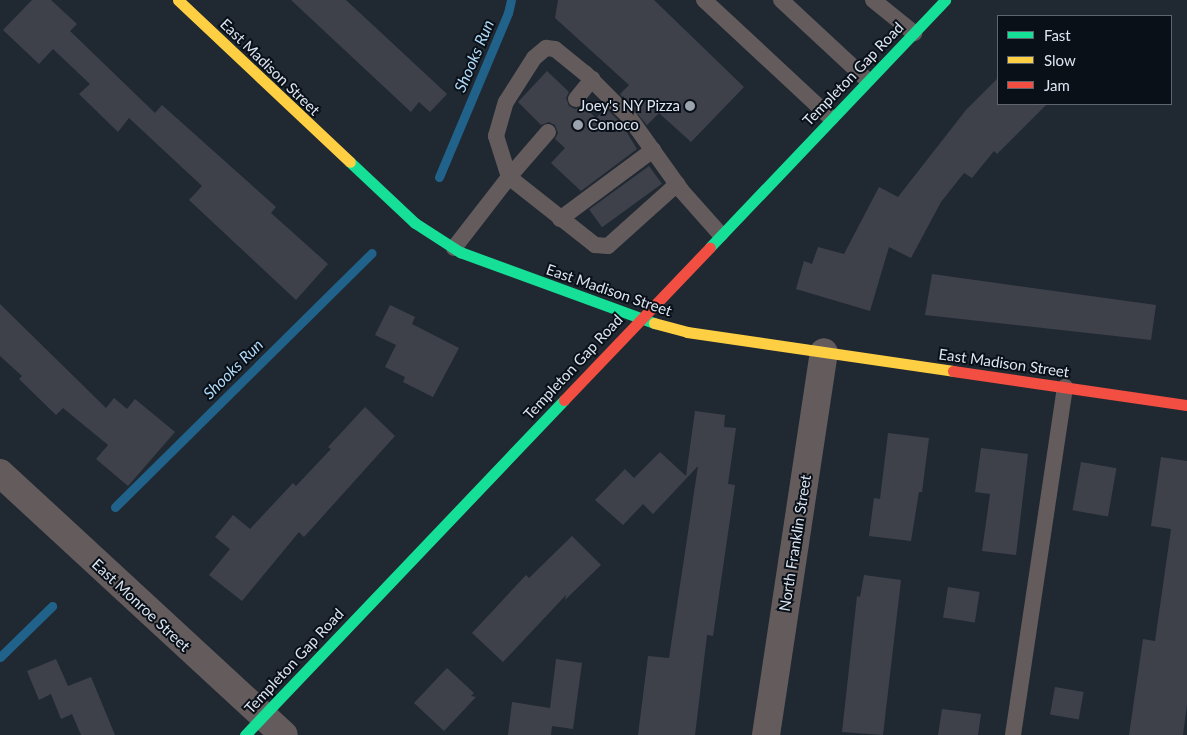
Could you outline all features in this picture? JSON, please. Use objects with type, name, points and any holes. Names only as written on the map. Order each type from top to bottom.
[{"type":"street","name":"East Madison Street","points":[[178,0],[371,184],[415,223],[454,248],[506,272],[638,319],[687,332],[1187,405]]},
{"type":"street","name":"Templeton Gap Road","points":[[253,726],[638,319],[945,0]]},
{"type":"street","name":"North Franklin Street","points":[[766,735],[824,352]]},
{"type":"street","name":"East Monroe Street","points":[[0,473],[253,726],[284,735]]},
{"type":"lane","points":[[704,0],[831,118]]},
{"type":"lane","points":[[781,0],[867,80]]},
{"type":"lane","points":[[873,0],[914,33]]},
{"type":"lane","points":[[677,184],[608,246],[595,245],[509,177],[496,136],[506,102],[534,58],[546,48],[555,49],[592,80],[629,117],[677,184],[720,234]]},
{"type":"lane","points":[[576,99],[592,80]]},
{"type":"lane","points":[[454,248],[509,177],[548,132]]},
{"type":"lane","points":[[560,218],[653,150]]},
{"type":"lane","points":[[1013,735],[1065,388]]},
{"type":"building","points":[[32,0],[51,0],[77,24],[70,31],[155,113],[162,105],[276,207],[271,213],[328,264],[296,300],[189,200],[202,186],[129,118],[118,132],[79,94],[90,84],[53,49],[39,64],[3,30]]},
{"type":"building","points":[[291,0],[346,0],[447,94],[430,112],[419,102],[411,112]]},
{"type":"building","points":[[558,0],[654,0],[744,87],[691,142],[659,113],[647,125],[620,94],[629,85],[555,18]]},
{"type":"building","name":"Conoco","points":[[547,71],[569,92],[566,98],[569,106],[575,109],[583,106],[596,118],[606,108],[621,123],[637,149],[581,191],[551,163],[565,148],[555,139],[558,133],[555,125],[549,122],[541,125],[518,102]]},
{"type":"building","points":[[997,79],[997,105],[1046,105],[997,154],[994,151],[972,178],[964,173],[941,202],[911,258],[889,247],[870,311],[796,289],[804,261],[812,264],[818,247],[844,254],[879,187],[898,197],[966,110]]},
{"type":"building","name":"Conoco","points":[[649,166],[662,184],[602,227],[589,209]]},
{"type":"building","points":[[932,274],[1156,305],[1151,340],[925,315]]},
{"type":"building","points":[[0,304],[106,408],[114,398],[127,409],[135,399],[175,432],[128,486],[96,459],[108,445],[63,408],[56,415],[19,379],[22,376],[0,356]]},
{"type":"building","points":[[390,305],[415,317],[412,324],[459,348],[433,397],[403,382],[405,377],[385,367],[396,345],[375,335]]},
{"type":"building","points":[[365,407],[395,436],[304,537],[299,532],[242,601],[209,575],[230,549],[215,537],[233,515],[250,529],[293,483],[296,486],[331,449],[328,447]]},
{"type":"building","points":[[695,411],[725,415],[724,427],[736,428],[728,484],[735,485],[713,636],[707,635],[695,735],[638,735],[648,656],[669,658],[698,466],[653,514],[643,504],[623,525],[595,500],[625,469],[634,478],[660,452],[686,476]]},
{"type":"building","points":[[888,433],[929,438],[922,492],[919,492],[911,541],[869,536],[874,498],[880,499]]},
{"type":"building","points":[[981,448],[1028,454],[1016,555],[982,551],[990,494],[975,492]]},
{"type":"building","points":[[1161,457],[1187,461],[1187,704],[1183,735],[1129,735],[1143,639],[1155,641],[1171,529],[1151,526]]},
{"type":"building","points":[[1081,462],[1116,468],[1108,517],[1072,510]]},
{"type":"building","points":[[572,536],[601,565],[565,600],[566,595],[503,662],[472,633],[526,575],[529,578]]},
{"type":"building","points":[[864,575],[901,580],[883,735],[842,732],[857,596],[860,597]]},
{"type":"building","points":[[948,587],[980,592],[975,623],[943,618]]},
{"type":"building","points":[[56,659],[68,686],[91,677],[115,735],[81,735],[72,714],[61,719],[51,694],[39,700],[27,671]]},
{"type":"building","points":[[556,659],[582,663],[573,729],[552,726],[551,735],[508,735],[512,702],[550,708]]},
{"type":"building","points":[[447,668],[474,693],[471,696],[476,697],[444,731],[414,703]]},
{"type":"building","points":[[1055,687],[1084,692],[1079,720],[1050,715]]},
{"type":"building","points":[[942,709],[981,714],[978,735],[938,735]]},
{"type":"waterway","name":"Shooks Run","points":[[439,177],[508,13],[511,0]]},
{"type":"waterway","name":"Shooks Run","points":[[115,507],[372,253]]},
{"type":"waterway","name":"Shooks Run","points":[[0,657],[52,606]]},
{"type":"traffic: fast","points":[[710,247],[945,0]]},
{"type":"traffic: fast","points":[[350,162],[415,223],[460,252],[654,323]]},
{"type":"traffic: fast","points":[[245,735],[564,400]]},
{"type":"traffic: slow","points":[[178,0],[350,162]]},
{"type":"traffic: slow","points":[[654,323],[687,332],[953,371]]},
{"type":"traffic: jam","points":[[564,400],[710,247]]},
{"type":"traffic: jam","points":[[953,371],[1187,405]]},
{"type":"place","name":"Joey's NY Pizza","points":[[690,106]]},
{"type":"place","name":"Conoco","points":[[578,125]]}]
